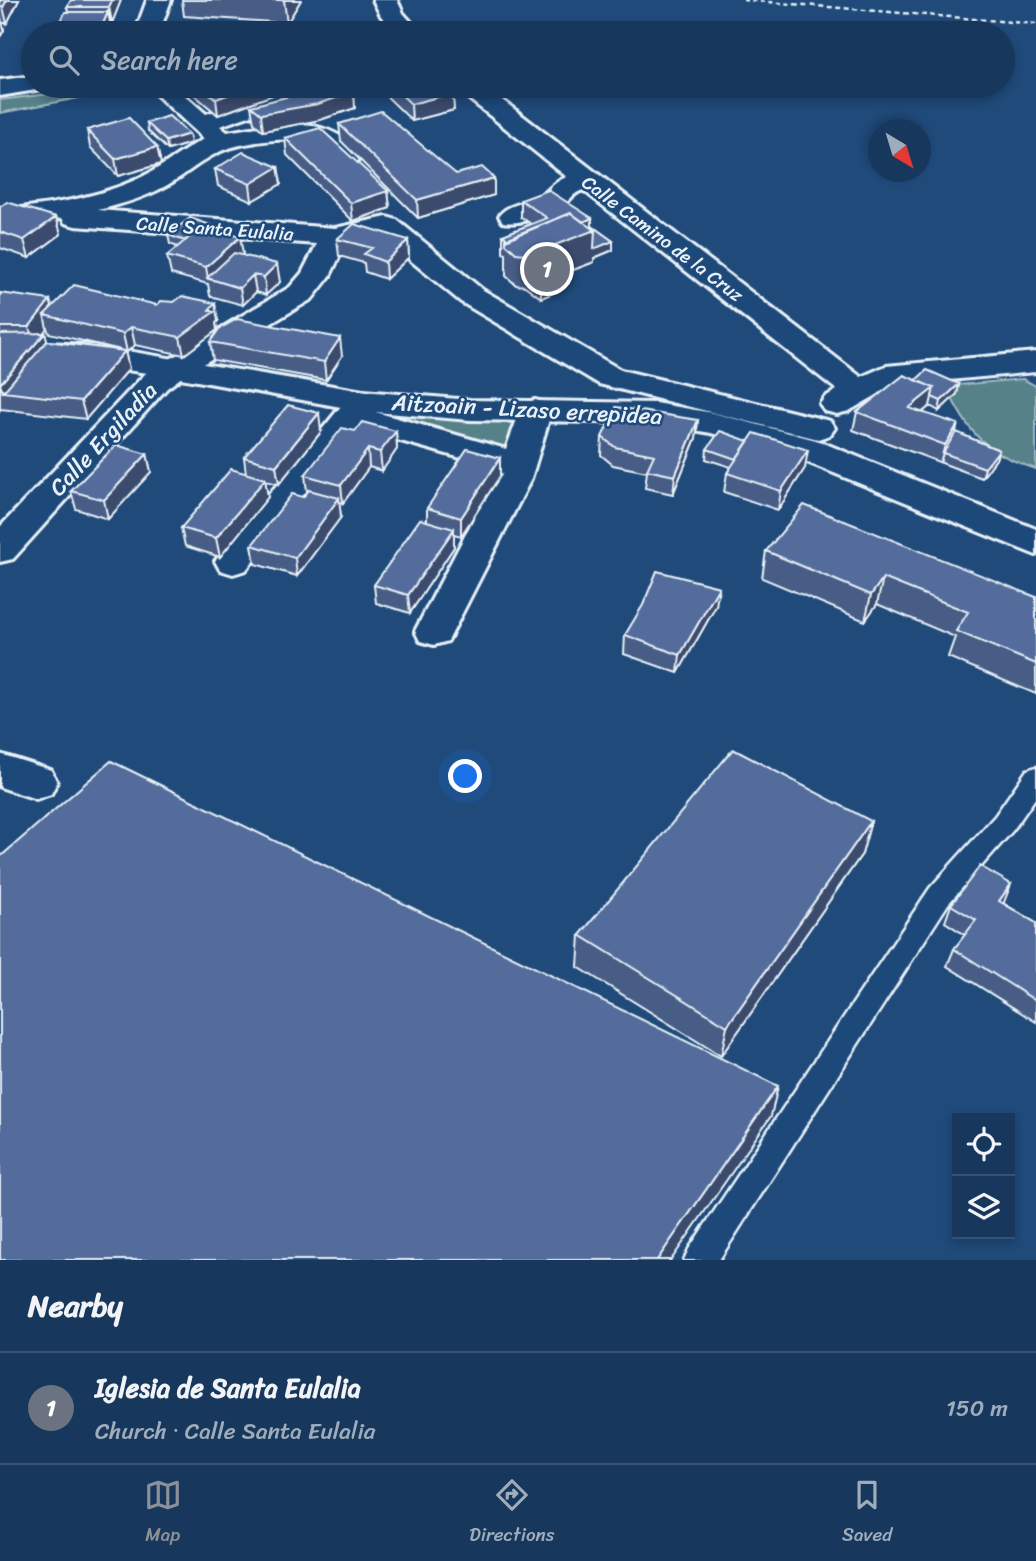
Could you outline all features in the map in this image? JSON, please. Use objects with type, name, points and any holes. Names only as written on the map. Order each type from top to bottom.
[{"type":"street","points":[[151,21],[159,0]]},
{"type":"street","points":[[385,0],[398,21]]},
{"type":"street","points":[[0,88],[21,85]]},
{"type":"street","points":[[172,98],[211,133],[286,98]]},
{"type":"street","name":"Calle Camino de la Cruz","points":[[483,98],[858,391]]},
{"type":"street","name":"Calle Santa Eulalia","points":[[0,219],[44,214],[114,198],[162,177],[190,157],[211,133],[317,133],[331,140],[365,175]]},
{"type":"street","points":[[513,216],[551,202],[564,188],[585,179]]},
{"type":"street","name":"Calle Santa Eulalia","points":[[44,214],[335,237],[389,214],[429,228]]},
{"type":"street","points":[[389,214],[472,296],[610,377],[811,438],[838,401],[886,376],[1036,362]]},
{"type":"street","name":"Calle Santa Eulalia","points":[[94,219],[160,250]]},
{"type":"street","name":"Calle Santa Eulalia","points":[[175,367],[301,293],[315,276],[335,237]]},
{"type":"street","name":"Aitzoain - Lizaso errepidea","points":[[0,351],[92,355],[175,367],[357,409],[655,413],[811,438],[1036,543]]},
{"type":"street","name":"Calle Ergiladia","points":[[0,551],[156,381],[175,367]]},
{"type":"street","points":[[233,561],[357,409],[517,463]]},
{"type":"street","points":[[434,631],[514,479],[535,410]]},
{"type":"lane","points":[[700,1260],[939,895],[1004,823],[1036,777]]},
{"type":"path","points":[[743,0],[999,21]]},
{"type":"path","points":[[1015,22],[1036,24]]},
{"type":"green space","points":[[21,97],[78,98],[0,113],[0,100]]},
{"type":"green space","points":[[1023,379],[1036,386],[1036,469],[1003,456],[980,439],[962,416],[946,386]]},
{"type":"green space","points":[[382,412],[512,422],[516,426],[508,446],[501,449],[378,414]]},
{"type":"building","points":[[0,0],[7,0],[3,7],[0,7]]},
{"type":"building","points":[[71,0],[112,0],[109,7],[67,7]]},
{"type":"building","points":[[65,12],[108,12],[104,21],[61,21]]},
{"type":"building","points":[[282,98],[336,98],[318,104],[261,114],[251,106]]},
{"type":"building","points":[[405,98],[434,98],[411,104]]},
{"type":"building","points":[[381,111],[456,174],[482,167],[494,178],[417,200],[339,124]]},
{"type":"building","points":[[169,116],[189,134],[166,141],[147,123]]},
{"type":"building","points":[[129,118],[157,147],[115,159],[87,130]]},
{"type":"building","points":[[320,128],[388,191],[351,203],[285,138]]},
{"type":"building","points":[[243,152],[278,167],[250,184],[215,169]]},
{"type":"building","points":[[548,190],[592,218],[583,222],[571,213],[508,239],[503,235],[547,218],[521,200]]},
{"type":"building","points":[[7,202],[56,217],[24,240],[0,232],[0,207]]},
{"type":"building","points":[[571,213],[595,230],[547,248],[561,258],[541,266],[525,254],[516,253],[506,244],[506,239]]},
{"type":"building","points":[[190,218],[210,225],[202,226],[185,241],[168,235]]},
{"type":"building","points":[[354,224],[408,240],[385,262],[364,254],[372,248],[337,239]]},
{"type":"building","points":[[202,226],[240,237],[206,267],[167,256]]},
{"type":"building","points":[[592,226],[613,241],[594,249],[595,230]]},
{"type":"building","points":[[234,253],[277,264],[264,277],[253,275],[240,288],[207,278]]},
{"type":"building","points":[[74,285],[157,305],[161,301],[174,302],[182,296],[215,303],[209,310],[214,312],[180,337],[131,327],[123,334],[44,315]]},
{"type":"building","points":[[0,293],[50,300],[29,327],[0,327]]},
{"type":"building","points":[[237,319],[340,338],[324,362],[210,342],[219,329]]},
{"type":"building","points":[[45,333],[0,384],[0,334]]},
{"type":"building","points":[[47,341],[125,351],[81,401],[3,392]]},
{"type":"building","points":[[927,370],[959,384],[941,401],[932,397],[934,388],[916,380]]},
{"type":"building","points":[[904,375],[934,388],[909,408],[958,424],[945,445],[857,412]]},
{"type":"building","points":[[288,405],[319,413],[276,466],[244,457]]},
{"type":"building","points":[[616,407],[698,420],[675,476],[647,470],[654,455],[615,447],[602,437]]},
{"type":"building","points":[[362,422],[396,431],[380,452],[368,449],[341,485],[305,475],[342,428],[355,431]]},
{"type":"building","points":[[720,431],[748,441],[736,459],[707,449]]},
{"type":"building","points":[[956,432],[999,450],[985,468],[943,453]]},
{"type":"building","points":[[754,433],[808,450],[781,491],[727,473]]},
{"type":"building","points":[[116,445],[147,454],[104,500],[71,491]]},
{"type":"building","points":[[467,449],[500,458],[461,518],[427,508]]},
{"type":"building","points":[[231,469],[265,479],[216,538],[181,528]]},
{"type":"building","points":[[309,490],[339,498],[295,558],[252,545],[292,494],[303,497]]},
{"type":"building","points":[[804,505],[1036,597],[1036,664],[956,631],[968,612],[883,578],[871,595],[766,551]]},
{"type":"building","points":[[420,519],[454,529],[408,595],[374,585]]},
{"type":"building","points":[[657,571],[719,587],[680,655],[625,635],[643,605]]},
{"type":"building","points":[[733,749],[871,821],[727,1026],[580,935]]},
{"type":"building","points":[[111,761],[778,1086],[657,1260],[0,1260],[0,857]]},
{"type":"building","points":[[980,866],[1011,884],[999,901],[1036,923],[1036,1001],[954,949],[976,920],[951,905]]},
{"type":"place","name":"Iglesia de Santa Eulalia","points":[[547,269]]}]
